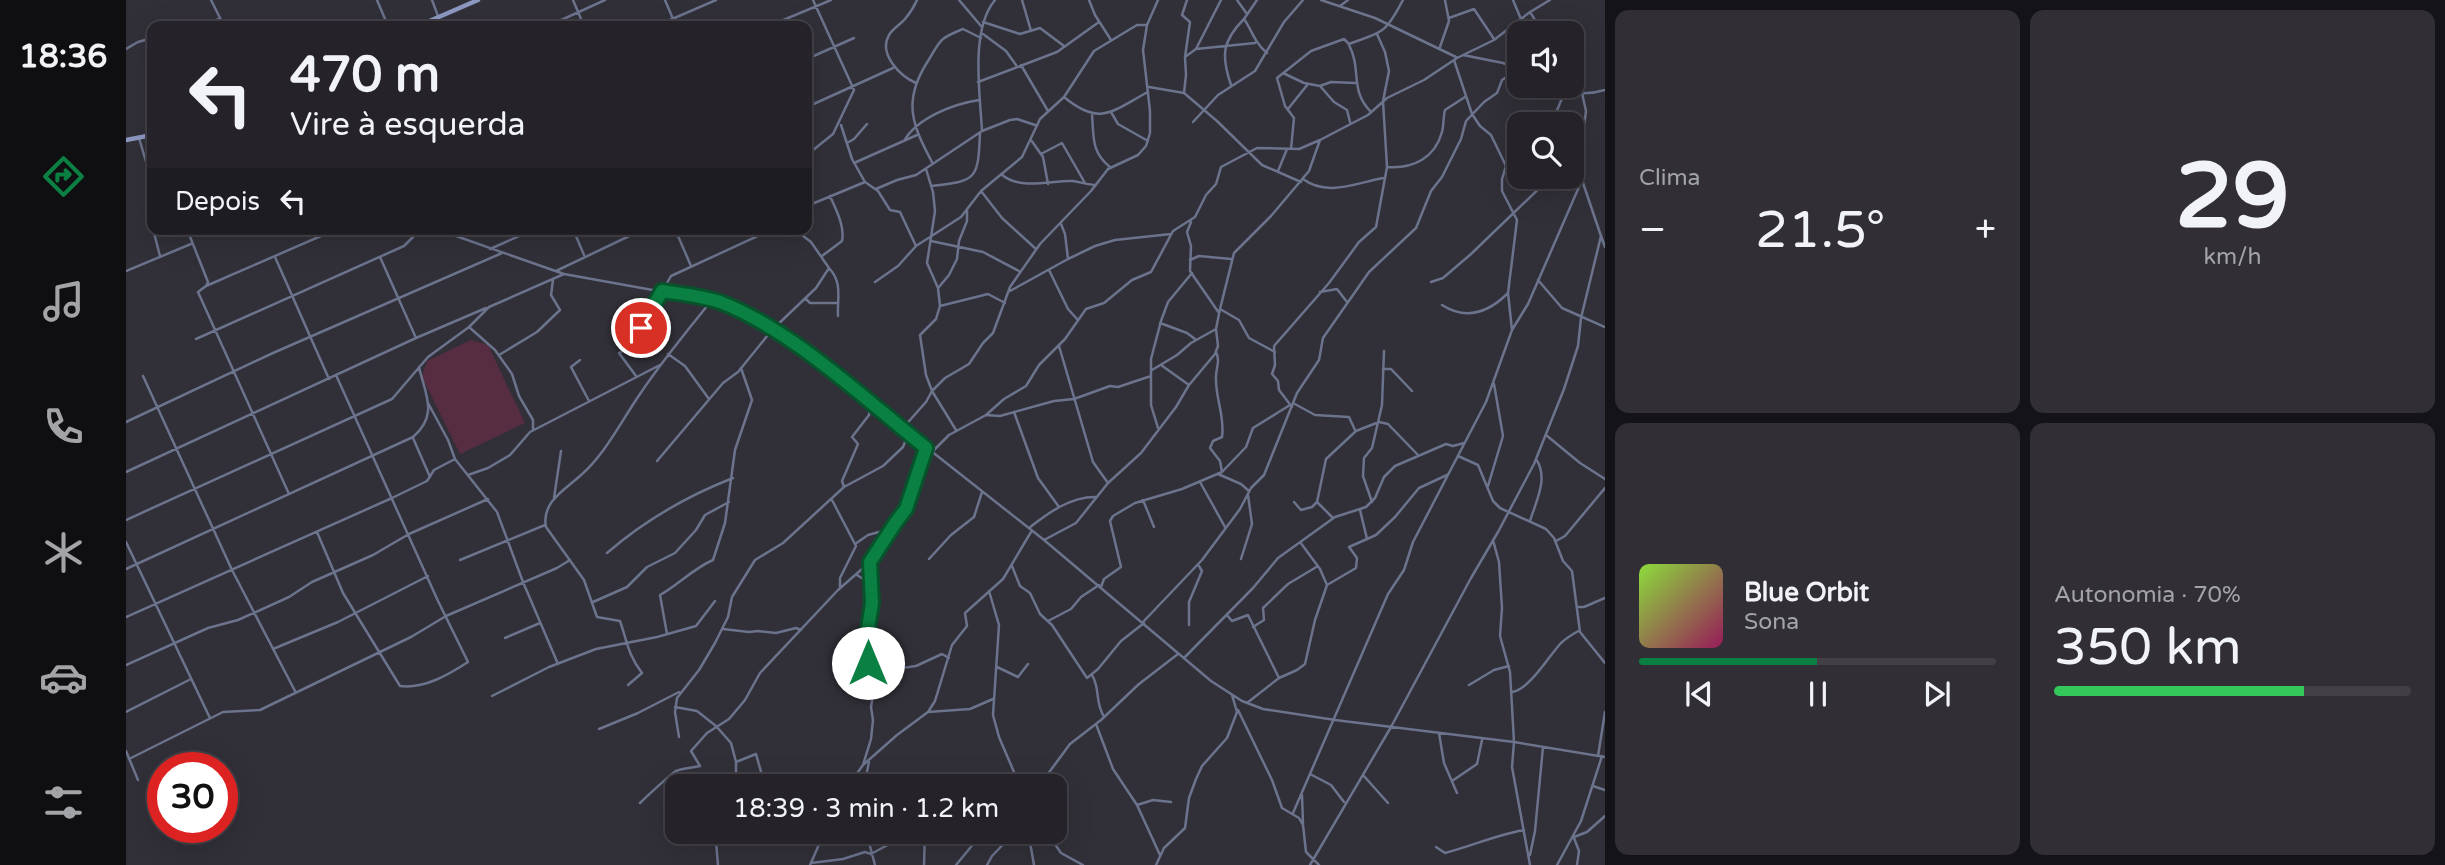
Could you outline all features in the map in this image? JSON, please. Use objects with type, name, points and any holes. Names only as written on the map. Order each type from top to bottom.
[{"type":"main road","points":[[430,21],[478,0]]},
{"type":"main road","points":[[127,138],[147,136]]},
{"type":"street","points":[[211,0],[220,19],[214,21]]},
{"type":"street","points":[[377,0],[386,21]]},
{"type":"street","points":[[432,0],[439,17]]},
{"type":"street","points":[[573,0],[582,21]]},
{"type":"street","points":[[559,21],[605,0]]},
{"type":"street","points":[[665,0],[673,19]]},
{"type":"street","points":[[668,21],[716,0]]},
{"type":"street","points":[[812,152],[827,141],[840,123],[853,94],[853,87],[813,0]]},
{"type":"street","points":[[781,21],[831,0]]},
{"type":"street","points":[[916,83],[903,77],[894,68],[887,38],[906,18],[917,0]]},
{"type":"street","points":[[959,0],[982,24],[1020,34],[1040,28],[1064,46]]},
{"type":"street","points":[[931,186],[953,185],[965,180],[975,171],[981,132],[978,82],[982,24],[995,0]]},
{"type":"street","points":[[1022,0],[1031,31]]},
{"type":"street","points":[[1089,0],[1111,40]]},
{"type":"street","points":[[902,429],[926,402],[932,391],[945,378],[969,364],[995,331],[1010,287],[1036,249],[1110,167],[1138,155],[1148,141],[1150,122],[1143,50],[1147,25],[1158,0]]},
{"type":"street","points":[[1184,93],[1190,22],[1182,15],[1187,0]]},
{"type":"street","points":[[1185,57],[1196,49],[1221,0]]},
{"type":"street","points":[[1237,0],[1247,14]]},
{"type":"street","points":[[1231,86],[1225,66],[1229,34],[1257,0]]},
{"type":"street","points":[[1193,122],[1218,95],[1251,75],[1284,22],[1303,0]]},
{"type":"street","points":[[1321,0],[1390,24],[1440,48],[1455,59],[1472,114],[1480,126],[1491,135],[1506,163],[1502,191],[1517,225],[1508,292],[1512,330]]},
{"type":"street","points":[[1340,6],[1348,0]]},
{"type":"street","points":[[1349,44],[1377,34],[1390,24],[1403,0]]},
{"type":"street","points":[[1440,48],[1449,18],[1445,0]]},
{"type":"street","points":[[1513,0],[1521,19]]},
{"type":"street","points":[[932,452],[945,438],[986,415],[1004,399],[1026,386],[1039,365],[1059,345],[1086,309],[1104,303],[1132,281],[1152,272],[1171,234],[1180,225],[1195,217],[1206,195],[1216,184],[1220,168],[1249,152],[1263,148],[1304,148],[1321,140],[1371,113],[1382,101],[1494,40],[1550,0]]},
{"type":"street","points":[[1449,18],[1474,9],[1494,40]]},
{"type":"street","points":[[1530,12],[1536,21]]},
{"type":"street","points":[[1244,19],[1255,43],[1266,53]]},
{"type":"street","points":[[978,82],[1054,53],[1099,22]]},
{"type":"street","points":[[876,282],[902,262],[916,246],[956,221],[981,191],[1022,157],[1036,125],[1064,97],[1094,51],[1139,24],[1147,25]]},
{"type":"street","points":[[933,164],[917,135],[911,100],[916,83],[939,41],[962,29],[982,36],[1006,51],[1048,111]]},
{"type":"street","points":[[1356,431],[1349,417],[1315,415],[1291,405],[1279,390],[1278,381],[1272,374],[1275,344],[1361,240],[1376,227],[1387,167],[1382,101],[1389,71],[1377,34]]},
{"type":"street","points":[[812,57],[853,38]]},
{"type":"street","points":[[126,49],[138,41],[147,39]]},
{"type":"street","points":[[1278,171],[1289,149],[1295,125],[1277,81],[1283,73],[1320,47],[1344,39],[1349,44],[1354,54],[1355,83],[1360,100],[1371,113]]},
{"type":"street","points":[[1196,49],[1255,43]]},
{"type":"street","points":[[1463,55],[1507,65]]},
{"type":"street","points":[[812,105],[894,68]]},
{"type":"street","points":[[1283,73],[1320,86],[1331,82],[1355,83]]},
{"type":"street","points":[[1012,566],[1020,586],[1030,593],[1040,614],[1048,621],[1086,677],[1092,675],[1121,641],[1143,623],[1198,565],[1240,509],[1249,492],[1266,471],[1291,405],[1319,360],[1323,338],[1376,264],[1416,228],[1431,191],[1442,177],[1461,139],[1466,121],[1497,93],[1502,80],[1507,77]]},
{"type":"street","points":[[1288,109],[1308,84]]},
{"type":"street","points":[[1320,86],[1334,102],[1347,110],[1350,123]]},
{"type":"street","points":[[1147,87],[1184,93],[1262,164],[1315,187],[1337,189],[1384,178]]},
{"type":"street","points":[[1584,93],[1605,90]]},
{"type":"street","points":[[1064,97],[1092,115],[1111,112],[1148,92]]},
{"type":"street","points":[[1387,167],[1402,168],[1430,156],[1442,134],[1445,110],[1465,97]]},
{"type":"street","points":[[1584,98],[1584,128]]},
{"type":"street","points":[[904,141],[916,127],[962,103],[980,99]]},
{"type":"street","points":[[1111,112],[1118,124],[1148,141]]},
{"type":"street","points":[[1092,115],[1096,152],[1110,167]]},
{"type":"street","points":[[876,189],[912,177],[981,132],[1014,119],[1036,125]]},
{"type":"street","points":[[840,123],[854,163],[864,182],[876,189],[890,210],[900,212],[916,246]]},
{"type":"street","points":[[847,143],[867,124]]},
{"type":"street","points":[[854,163],[917,135]]},
{"type":"street","points":[[139,137],[147,165]]},
{"type":"street","points":[[1031,140],[1041,154],[1048,184]]},
{"type":"street","points":[[1220,473],[1220,461],[1210,448],[1212,443],[1222,437],[1223,424],[1216,379],[1219,359],[1216,352],[1216,329],[1232,259],[1236,250],[1302,181],[1314,163],[1321,140]]},
{"type":"street","points":[[1041,154],[1062,143],[1086,184]]},
{"type":"street","points":[[926,169],[935,211],[928,263],[938,288],[940,306],[936,319],[920,335],[926,374],[932,391],[957,431]]},
{"type":"street","points":[[1001,174],[1010,182],[1048,184],[1075,181],[1096,185]]},
{"type":"street","points":[[812,204],[864,182]]},
{"type":"street","points":[[1584,186],[1605,247]]},
{"type":"street","points":[[1432,282],[1446,276],[1540,189]]},
{"type":"street","points":[[1293,813],[1378,617],[1404,570],[1413,542],[1486,402],[1512,330],[1528,304],[1578,189]]},
{"type":"street","points":[[981,191],[1002,218],[1036,249]]},
{"type":"street","points":[[822,256],[844,237],[842,224],[830,196]]},
{"type":"street","points":[[938,288],[957,259],[967,210]]},
{"type":"street","points":[[956,221],[965,227]]},
{"type":"street","points":[[1191,221],[1188,232],[1192,273],[1220,311],[1239,320],[1249,338],[1275,352]]},
{"type":"street","points":[[1061,224],[1068,259]]},
{"type":"street","points":[[1310,865],[1391,727],[1536,458],[1578,346],[1581,318],[1601,234],[1605,228]]},
{"type":"street","points":[[1010,291],[1091,247],[1115,240],[1171,234]]},
{"type":"street","points":[[155,235],[160,256]]},
{"type":"street","points":[[189,235],[207,284]]},
{"type":"street","points":[[289,494],[198,292],[207,284],[213,284],[323,235]]},
{"type":"street","points":[[196,339],[404,246],[415,235]]},
{"type":"street","points":[[452,235],[565,274],[712,300],[734,308],[772,330],[794,343],[1044,540],[1184,658],[1232,695],[1247,703],[1264,709],[1335,720],[1514,742],[1602,756]]},
{"type":"street","points":[[490,249],[522,235]]},
{"type":"street","points":[[576,235],[585,256]]},
{"type":"street","points":[[556,271],[630,235]]},
{"type":"street","points":[[678,235],[691,266]]},
{"type":"street","points":[[636,376],[619,353],[631,346],[671,276],[758,235]]},
{"type":"street","points":[[802,235],[811,242],[838,281],[838,316]]},
{"type":"street","points":[[931,241],[983,252],[1019,271]]},
{"type":"street","points":[[126,271],[191,243]]},
{"type":"street","points":[[126,422],[309,337],[502,253]]},
{"type":"street","points":[[274,256],[328,379]]},
{"type":"street","points":[[1191,260],[1199,256],[1232,259]]},
{"type":"street","points":[[380,257],[416,338]]},
{"type":"street","points":[[657,461],[724,382],[741,368],[772,330],[818,285],[829,268]]},
{"type":"street","points":[[1049,270],[1065,303],[1077,319]]},
{"type":"street","points":[[1158,428],[1151,405],[1151,359],[1168,302],[1192,273]]},
{"type":"street","points":[[126,472],[416,338],[565,274]]},
{"type":"street","points":[[1538,279],[1562,307],[1605,327]]},
{"type":"street","points":[[499,355],[537,332],[560,310],[551,295],[552,280]]},
{"type":"street","points":[[1320,292],[1337,289],[1347,302]]},
{"type":"street","points":[[1442,306],[1451,310],[1480,312],[1492,308],[1508,292]]},
{"type":"street","points":[[940,306],[988,294],[1005,303]]},
{"type":"street","points":[[805,298],[810,303],[838,303]]},
{"type":"street","points":[[628,685],[642,673],[625,643],[620,621],[597,617],[584,580],[545,525],[548,509],[554,498],[598,458],[660,365],[712,300]]},
{"type":"street","points":[[126,520],[392,399],[419,366],[469,327],[489,307]]},
{"type":"street","points":[[1160,323],[1197,340]]},
{"type":"street","points":[[469,327],[499,355],[515,380],[519,396],[533,420],[541,426]]},
{"type":"street","points":[[1152,370],[1216,329]]},
{"type":"street","points":[[1059,345],[1093,462],[1108,483]]},
{"type":"street","points":[[1372,502],[1363,475],[1364,458],[1372,448],[1379,422],[1384,351]]},
{"type":"street","points":[[1044,540],[1076,523],[1108,483],[1141,453],[1216,352]]},
{"type":"street","points":[[668,354],[685,366],[709,399]]},
{"type":"street","points":[[580,360],[571,364],[571,367],[589,401]]},
{"type":"street","points":[[468,475],[488,468],[510,455],[533,430],[660,365]]},
{"type":"street","points":[[1161,365],[1189,385]]},
{"type":"street","points":[[419,366],[428,403],[455,459],[488,499],[505,527],[523,582],[558,664]]},
{"type":"street","points":[[667,634],[660,596],[714,559],[729,502],[737,442],[752,400],[741,368]]},
{"type":"street","points":[[1381,369],[1391,369],[1412,391]]},
{"type":"street","points":[[317,532],[355,614],[401,687],[428,682],[451,673],[468,661],[336,375]]},
{"type":"street","points":[[143,376],[212,529],[295,692]]},
{"type":"street","points":[[986,415],[1000,416],[1074,398],[1110,386],[1118,387],[1151,376]]},
{"type":"street","points":[[1488,486],[1503,436],[1494,381]]},
{"type":"street","points":[[126,569],[413,437],[426,420],[428,403]]},
{"type":"street","points":[[844,487],[842,481],[858,444],[852,438],[869,415],[871,404]]},
{"type":"street","points":[[1048,621],[1071,609],[1083,596],[1100,586],[1104,579],[1121,567],[1111,517],[1143,500],[1220,473],[1246,447],[1253,428],[1291,405]]},
{"type":"street","points":[[1014,412],[1038,478],[1059,507]]},
{"type":"street","points":[[533,420],[533,430]]},
{"type":"street","points":[[1294,502],[1301,510],[1312,507],[1317,502],[1326,459],[1356,431],[1379,422],[1390,426],[1418,456]]},
{"type":"street","points":[[679,737],[675,707],[681,691],[699,670],[723,629],[732,597],[755,560],[783,542],[844,487],[883,466],[903,447],[908,434]]},
{"type":"street","points":[[1546,435],[1605,479]]},
{"type":"street","points":[[413,437],[430,477]]},
{"type":"street","points":[[1184,658],[1261,580],[1273,561],[1333,519],[1360,510],[1372,502],[1387,472],[1406,460],[1446,444],[1453,446],[1464,443]]},
{"type":"street","points":[[1453,446],[1458,454],[1476,463],[1493,501],[1508,513],[1546,529],[1556,541],[1563,561],[1572,570],[1580,629],[1605,663]]},
{"type":"street","points":[[640,803],[674,772],[700,766],[691,751],[737,710],[760,673],[840,588],[870,562],[906,509],[926,448]]},
{"type":"street","points":[[554,498],[561,451]]},
{"type":"street","points":[[1530,522],[1543,475],[1536,458]]},
{"type":"street","points":[[126,617],[392,498],[427,481],[434,470],[455,459]]},
{"type":"street","points":[[1220,473],[1241,484],[1249,492],[1253,521],[1241,559]]},
{"type":"street","points":[[1247,703],[1279,678],[1305,664],[1315,620],[1327,585],[1355,570],[1357,558],[1349,547],[1376,535],[1419,488],[1447,475]]},
{"type":"street","points":[[607,553],[648,521],[733,478]]},
{"type":"street","points":[[1200,482],[1225,527]]},
{"type":"street","points":[[1556,541],[1569,532],[1605,488]]},
{"type":"street","points":[[929,559],[974,517],[982,492]]},
{"type":"street","points":[[1030,529],[1059,507],[1097,497]]},
{"type":"street","points":[[126,665],[208,628],[238,620],[409,534],[488,499]]},
{"type":"street","points":[[832,500],[855,544]]},
{"type":"street","points":[[1143,500],[1154,527]]},
{"type":"street","points":[[593,602],[627,587],[645,568],[675,553],[696,530],[705,515],[729,502]]},
{"type":"street","points":[[1317,502],[1333,519]]},
{"type":"street","points":[[1360,510],[1367,539]]},
{"type":"street","points":[[460,560],[545,525]]},
{"type":"street","points":[[840,588],[840,578],[855,544],[868,535],[891,528]]},
{"type":"street","points":[[857,774],[897,735],[928,712],[935,701],[955,641],[967,626],[965,612],[1003,579],[1016,554],[1030,537],[1030,529]]},
{"type":"street","points":[[1493,540],[1499,562],[1502,612],[1500,636],[1509,666],[1514,742],[1512,767],[1530,865]]},
{"type":"street","points":[[126,542],[210,718]]},
{"type":"street","points":[[1300,542],[1318,566],[1327,585]]},
{"type":"street","points":[[129,759],[210,718],[232,711],[260,710],[446,617],[558,568],[570,559]]},
{"type":"street","points":[[863,765],[871,739],[872,687],[866,642],[871,611],[870,562]]},
{"type":"street","points":[[1189,625],[1189,602],[1202,571],[1198,565]]},
{"type":"street","points":[[1254,627],[1263,621],[1263,608],[1288,584],[1318,566]]},
{"type":"street","points":[[856,575],[871,584]]},
{"type":"street","points":[[272,649],[355,614],[428,576]]},
{"type":"street","points":[[989,591],[998,621],[998,667],[995,698],[992,703],[993,715],[1014,774]]},
{"type":"street","points":[[1577,607],[1584,607],[1605,598]]},
{"type":"street","points":[[492,695],[596,649],[698,625],[715,601]]},
{"type":"street","points":[[1227,615],[1232,621],[1247,615],[1279,678]]},
{"type":"street","points":[[505,638],[540,623]]},
{"type":"street","points":[[723,629],[776,633],[796,628],[801,631]]},
{"type":"street","points":[[1511,692],[1519,690],[1545,664],[1560,644],[1580,629]]},
{"type":"street","points":[[1048,774],[1070,744],[1179,653]]},
{"type":"street","points":[[872,687],[902,668],[916,666],[942,654],[949,657]]},
{"type":"street","points":[[998,667],[1018,677],[1028,664]]},
{"type":"street","points":[[1469,685],[1494,670],[1509,666]]},
{"type":"street","points":[[1092,675],[1098,689],[1097,703],[1104,717]]},
{"type":"street","points":[[126,712],[192,678]]},
{"type":"street","points":[[599,729],[681,691]]},
{"type":"street","points":[[1232,695],[1282,808],[1293,813],[1303,825]]},
{"type":"street","points":[[928,712],[970,709],[995,698]]},
{"type":"street","points":[[675,707],[697,711],[716,726],[733,747],[736,774]]},
{"type":"street","points":[[1156,865],[1160,855],[1185,828],[1189,798],[1196,779],[1202,766],[1227,738],[1237,709]]},
{"type":"street","points":[[1557,865],[1573,838],[1593,786],[1602,756],[1605,712]]},
{"type":"street","points":[[1096,724],[1113,769],[1137,804],[1160,855]]},
{"type":"street","points":[[1439,733],[1442,758],[1457,793]]},
{"type":"street","points":[[1452,781],[1477,765],[1482,738]]},
{"type":"street","points":[[1529,858],[1535,831],[1543,747]]},
{"type":"street","points":[[126,751],[138,780]]},
{"type":"street","points":[[736,762],[756,754],[762,774]]},
{"type":"street","points":[[866,774],[869,760]]},
{"type":"street","points":[[1310,774],[1331,785],[1345,803]]},
{"type":"street","points":[[1363,775],[1388,803]]},
{"type":"street","points":[[1593,786],[1605,790]]},
{"type":"street","points":[[1302,795],[1306,850],[1319,865]]},
{"type":"street","points":[[1137,804],[1153,800],[1171,802]]},
{"type":"street","points":[[1573,838],[1587,832],[1605,816]]},
{"type":"street","points":[[1436,847],[1445,853],[1524,830]]},
{"type":"street","points":[[1573,838],[1579,851],[1577,865]]},
{"type":"street","points":[[716,844],[718,865]]},
{"type":"street","points":[[810,864],[819,844]]},
{"type":"street","points":[[869,844],[875,865]]},
{"type":"street","points":[[810,864],[843,859],[865,852],[871,854],[889,844]]},
{"type":"street","points":[[924,865],[925,844]]},
{"type":"street","points":[[956,865],[973,844]]},
{"type":"street","points":[[987,865],[1004,844]]},
{"type":"street","points":[[1030,844],[1034,865]]},
{"type":"street","points":[[1055,844],[1061,853],[1083,865]]},
{"type":"shaded area","points":[[471,340],[488,345],[525,423],[460,454],[422,377],[427,361]]},
{"type":"route","points":[[641,328],[662,291],[705,298],[734,308],[794,343],[926,448],[906,509],[870,562],[872,603],[866,642],[868,663]]}]
